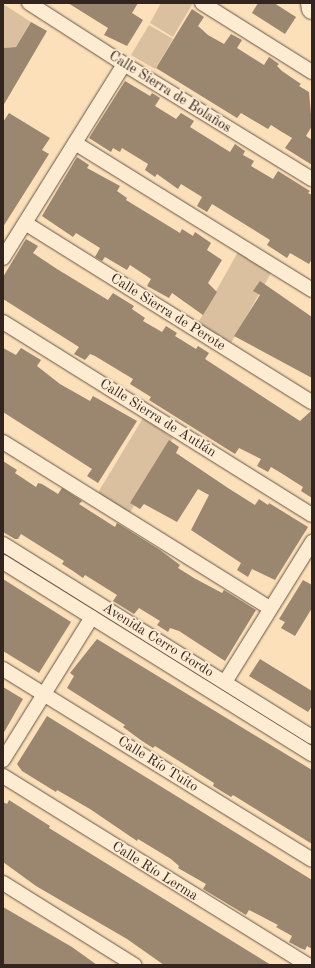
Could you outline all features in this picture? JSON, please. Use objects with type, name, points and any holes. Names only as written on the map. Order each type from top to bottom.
[{"type":"street","name":"Calle Sierra de Bolaños","points":[[29,3],[124,64],[312,179]]},
{"type":"street","points":[[202,3],[312,72]]},
{"type":"street","points":[[311,3],[312,9]]},
{"type":"street","points":[[3,258],[124,64]]},
{"type":"street","points":[[75,143],[312,290]]},
{"type":"street","name":"Calle Sierra de Perote","points":[[25,223],[312,402]]},
{"type":"street","name":"Calle Sierra de Autlán","points":[[3,322],[312,515]]},
{"type":"street","points":[[3,442],[270,608]]},
{"type":"street","points":[[225,682],[312,542]]},
{"type":"street","name":"Avenida Cerro Gordo","points":[[3,544],[312,737]]},
{"type":"street","name":"Avenida Cerro Gordo","points":[[3,562],[312,754]]},
{"type":"street","points":[[3,760],[92,617]]},
{"type":"street","name":"Calle Río Tuito","points":[[3,668],[312,860]]},
{"type":"street","name":"Calle Río Lerma","points":[[3,776],[308,965]]},
{"type":"street","points":[[3,883],[134,965]]},
{"type":"shaded area","points":[[161,3],[193,3],[173,37],[150,23]]},
{"type":"shaded area","points":[[3,4],[31,22],[16,47],[3,48]]},
{"type":"shaded area","points":[[149,25],[173,39],[155,69],[131,55]]},
{"type":"shaded area","points":[[238,252],[271,273],[231,343],[198,323]]},
{"type":"shaded area","points":[[143,418],[173,438],[128,516],[96,496]]},
{"type":"building","points":[[68,3],[138,3],[132,13],[143,20],[127,46],[104,35],[108,28]]},
{"type":"building","points":[[258,3],[274,3],[296,17],[285,34],[252,13]]},
{"type":"building","points":[[192,9],[204,17],[198,26],[208,35],[224,44],[231,34],[242,40],[237,48],[264,65],[269,57],[279,64],[277,66],[282,71],[301,84],[299,86],[309,92],[312,126],[306,136],[312,140],[312,165],[285,148],[292,138],[271,125],[268,129],[241,113],[237,118],[156,68]]},
{"type":"building","points":[[31,22],[47,31],[3,106],[3,48],[16,47]]},
{"type":"building","points":[[125,81],[150,96],[152,93],[160,98],[155,106],[176,119],[181,113],[194,121],[190,127],[230,152],[235,144],[245,151],[243,155],[254,161],[251,166],[273,179],[278,171],[310,191],[308,193],[312,195],[312,259],[309,264],[290,253],[287,258],[267,245],[270,240],[212,204],[207,212],[197,206],[202,197],[181,184],[178,189],[157,174],[155,177],[145,170],[148,164],[122,148],[120,152],[113,148],[111,152],[89,138]]},
{"type":"building","points":[[9,113],[50,138],[42,150],[49,154],[3,227],[3,122]]},
{"type":"building","points":[[77,157],[89,165],[87,168],[120,186],[117,191],[127,198],[126,200],[180,233],[182,229],[193,236],[195,232],[211,243],[207,250],[222,260],[208,283],[217,292],[203,315],[172,293],[169,298],[147,286],[151,279],[130,265],[127,270],[105,257],[102,261],[95,257],[100,248],[76,233],[73,237],[42,216]]},
{"type":"building","points":[[26,239],[38,246],[33,253],[57,269],[108,300],[113,293],[134,306],[132,309],[145,318],[143,321],[162,332],[166,326],[177,333],[175,336],[196,349],[198,346],[209,353],[205,359],[300,421],[312,410],[312,498],[301,491],[303,487],[271,467],[268,472],[257,466],[261,459],[239,448],[235,454],[149,400],[151,397],[130,384],[133,379],[95,356],[90,354],[85,360],[74,354],[79,347],[3,299],[3,277]]},
{"type":"building","points":[[260,281],[312,317],[312,378],[234,336],[260,295],[253,291]]},
{"type":"building","points":[[3,348],[16,355],[21,348],[41,360],[37,366],[60,384],[90,401],[93,396],[137,421],[98,483],[87,476],[92,469],[3,412]]},
{"type":"building","points":[[169,440],[179,447],[176,453],[255,505],[259,499],[268,505],[269,503],[308,527],[275,580],[252,569],[248,577],[237,570],[241,563],[191,530],[209,495],[198,489],[177,522],[144,504],[140,509],[130,503]]},
{"type":"building","points":[[3,461],[17,470],[15,473],[36,487],[38,483],[42,484],[58,494],[62,488],[82,501],[79,504],[115,527],[117,523],[160,550],[180,565],[178,568],[222,593],[224,590],[256,610],[225,661],[179,631],[170,628],[168,632],[157,625],[160,621],[139,608],[134,614],[113,601],[117,595],[85,575],[83,578],[62,564],[64,561],[21,534],[18,539],[15,539],[3,532]]},
{"type":"building","points":[[3,579],[71,622],[39,673],[3,651]]},
{"type":"building","points":[[303,580],[312,585],[312,608],[295,636],[281,628],[285,622],[279,619]]},
{"type":"building","points":[[97,639],[312,770],[312,844],[233,795],[231,797],[213,786],[214,783],[155,746],[153,748],[142,741],[123,727],[125,725],[67,688],[74,676],[70,673]]},
{"type":"building","points":[[260,659],[312,691],[312,706],[308,712],[249,676]]},
{"type":"building","points":[[3,687],[23,699],[3,734]]},
{"type":"building","points":[[47,716],[312,880],[312,949],[307,946],[305,950],[289,942],[292,936],[276,927],[278,925],[249,910],[246,915],[203,889],[206,884],[178,868],[179,866],[171,859],[138,839],[137,841],[90,809],[57,790],[56,792],[22,771],[17,764]]},
{"type":"building","points":[[9,800],[50,826],[49,828],[271,965],[164,965],[127,939],[36,886],[3,862],[3,802],[7,804]]},
{"type":"building","points":[[3,907],[72,947],[97,965],[3,965]]}]
